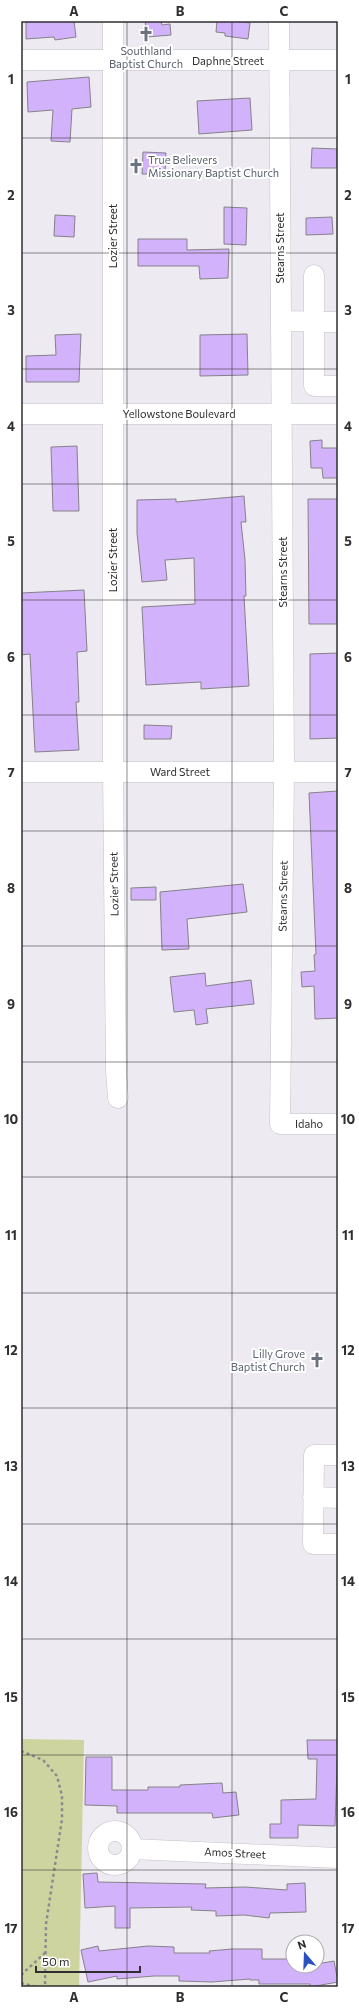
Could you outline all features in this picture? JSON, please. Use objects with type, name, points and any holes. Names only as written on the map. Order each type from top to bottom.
[{"type":"street","name":"Lozier Street","points":[[113,21],[113,772],[116,1070],[118,1098]]},
{"type":"street","name":"Stearns Street","points":[[279,21],[284,772],[280,1124]]},
{"type":"street","name":"Daphne Street","points":[[21,60],[338,60]]},
{"type":"street","points":[[314,275],[314,386],[338,386]]},
{"type":"street","points":[[281,322],[338,322]]},
{"type":"street","name":"Yellowstone Boulevard","points":[[21,414],[338,414]]},
{"type":"street","name":"Ward Street","points":[[21,772],[338,772]]},
{"type":"street","name":"Idaho","points":[[280,1124],[338,1124]]},
{"type":"street","points":[[338,1455],[314,1455],[313,1497],[313,1544],[338,1544]]},
{"type":"street","points":[[313,1497],[338,1498]]},
{"type":"street","name":"Amos Street","points":[[132,1849],[338,1858]]},
{"type":"path","points":[[21,1751],[43,1760],[57,1776],[62,1796],[62,1819],[46,1924],[45,1987]]},
{"type":"path","points":[[21,1976],[45,1953]]},
{"type":"path","points":[[21,1983],[37,1987]]},
{"type":"green space","points":[[21,1739],[84,1740],[79,1987],[21,1987]]},
{"type":"building","points":[[26,21],[74,21],[76,37],[55,40],[54,37],[26,39]]},
{"type":"building","points":[[145,21],[161,21],[162,25],[170,24],[171,35],[147,37]]},
{"type":"building","points":[[217,21],[245,21],[250,23],[248,39],[225,36],[225,33],[216,32]]},
{"type":"building","points":[[89,77],[91,107],[72,109],[70,142],[51,141],[53,110],[28,112],[27,82]]},
{"type":"building","points":[[250,98],[252,130],[199,134],[197,101]]},
{"type":"building","points":[[312,148],[337,149],[337,168],[311,168]]},
{"type":"building","points":[[143,152],[166,153],[165,174],[142,174]]},
{"type":"building","points":[[224,207],[247,208],[246,245],[224,244]]},
{"type":"building","points":[[55,215],[75,216],[74,237],[54,236]]},
{"type":"building","points":[[332,217],[333,234],[306,235],[306,218]]},
{"type":"building","points":[[138,239],[187,239],[187,250],[229,249],[228,278],[200,279],[199,266],[138,266]]},
{"type":"building","points":[[81,334],[79,382],[26,382],[26,356],[56,355],[55,335]]},
{"type":"building","points":[[247,334],[248,375],[200,376],[200,335]]},
{"type":"building","points":[[322,440],[322,448],[338,448],[338,478],[323,478],[322,468],[311,468],[310,441]]},
{"type":"building","points":[[77,446],[79,511],[53,511],[51,447]]},
{"type":"building","points":[[244,496],[246,522],[241,522],[245,560],[246,596],[244,596],[249,686],[201,689],[201,682],[146,685],[142,607],[195,604],[194,558],[165,560],[167,580],[142,582],[137,533],[137,500],[176,499],[176,502]]},
{"type":"building","points":[[308,499],[338,499],[338,624],[309,624]]},
{"type":"building","points":[[84,590],[87,651],[77,652],[79,702],[76,702],[79,750],[35,752],[30,654],[21,655],[21,593]]},
{"type":"building","points":[[338,653],[338,738],[310,739],[310,654]]},
{"type":"building","points":[[144,725],[172,726],[171,739],[144,739]]},
{"type":"building","points":[[338,791],[338,1018],[315,1019],[314,986],[302,987],[301,972],[315,971],[314,955],[316,954],[309,793]]},
{"type":"building","points":[[243,884],[247,912],[187,919],[189,949],[162,950],[160,892]]},
{"type":"building","points":[[156,887],[156,900],[131,900],[131,888]]},
{"type":"building","points":[[205,973],[206,986],[251,980],[254,1004],[206,1009],[208,1023],[196,1025],[194,1010],[174,1012],[170,977]]},
{"type":"building","points":[[307,1740],[338,1740],[335,1826],[298,1825],[298,1838],[270,1838],[270,1824],[281,1824],[281,1800],[316,1799],[317,1759],[308,1759]]},
{"type":"building","points":[[86,1757],[112,1757],[112,1790],[148,1790],[148,1787],[180,1787],[180,1785],[222,1783],[223,1793],[236,1792],[239,1815],[213,1818],[212,1813],[117,1813],[117,1806],[85,1805]]},
{"type":"building","points":[[97,1873],[98,1882],[206,1884],[205,1888],[245,1887],[287,1890],[287,1884],[305,1883],[306,1912],[270,1913],[269,1918],[244,1915],[216,1916],[216,1911],[191,1910],[192,1907],[130,1908],[130,1928],[115,1928],[115,1906],[85,1908],[83,1874]]},
{"type":"building","points":[[98,1946],[99,1951],[148,1946],[174,1947],[174,1953],[210,1953],[209,1951],[232,1949],[262,1949],[262,1959],[285,1959],[285,1974],[325,1974],[325,1963],[334,1961],[338,1982],[310,1987],[310,1984],[259,1984],[259,1980],[250,1979],[212,1982],[179,1981],[179,1976],[154,1976],[117,1979],[117,1976],[88,1982],[81,1950]]},
{"type":"place","name":"Southland Baptist Church","points":[[146,34]]},
{"type":"place","name":"True Believers Missionary Baptist Church","points":[[136,166]]},
{"type":"place","name":"Lilly Grove Baptist Church","points":[[317,1360]]}]
